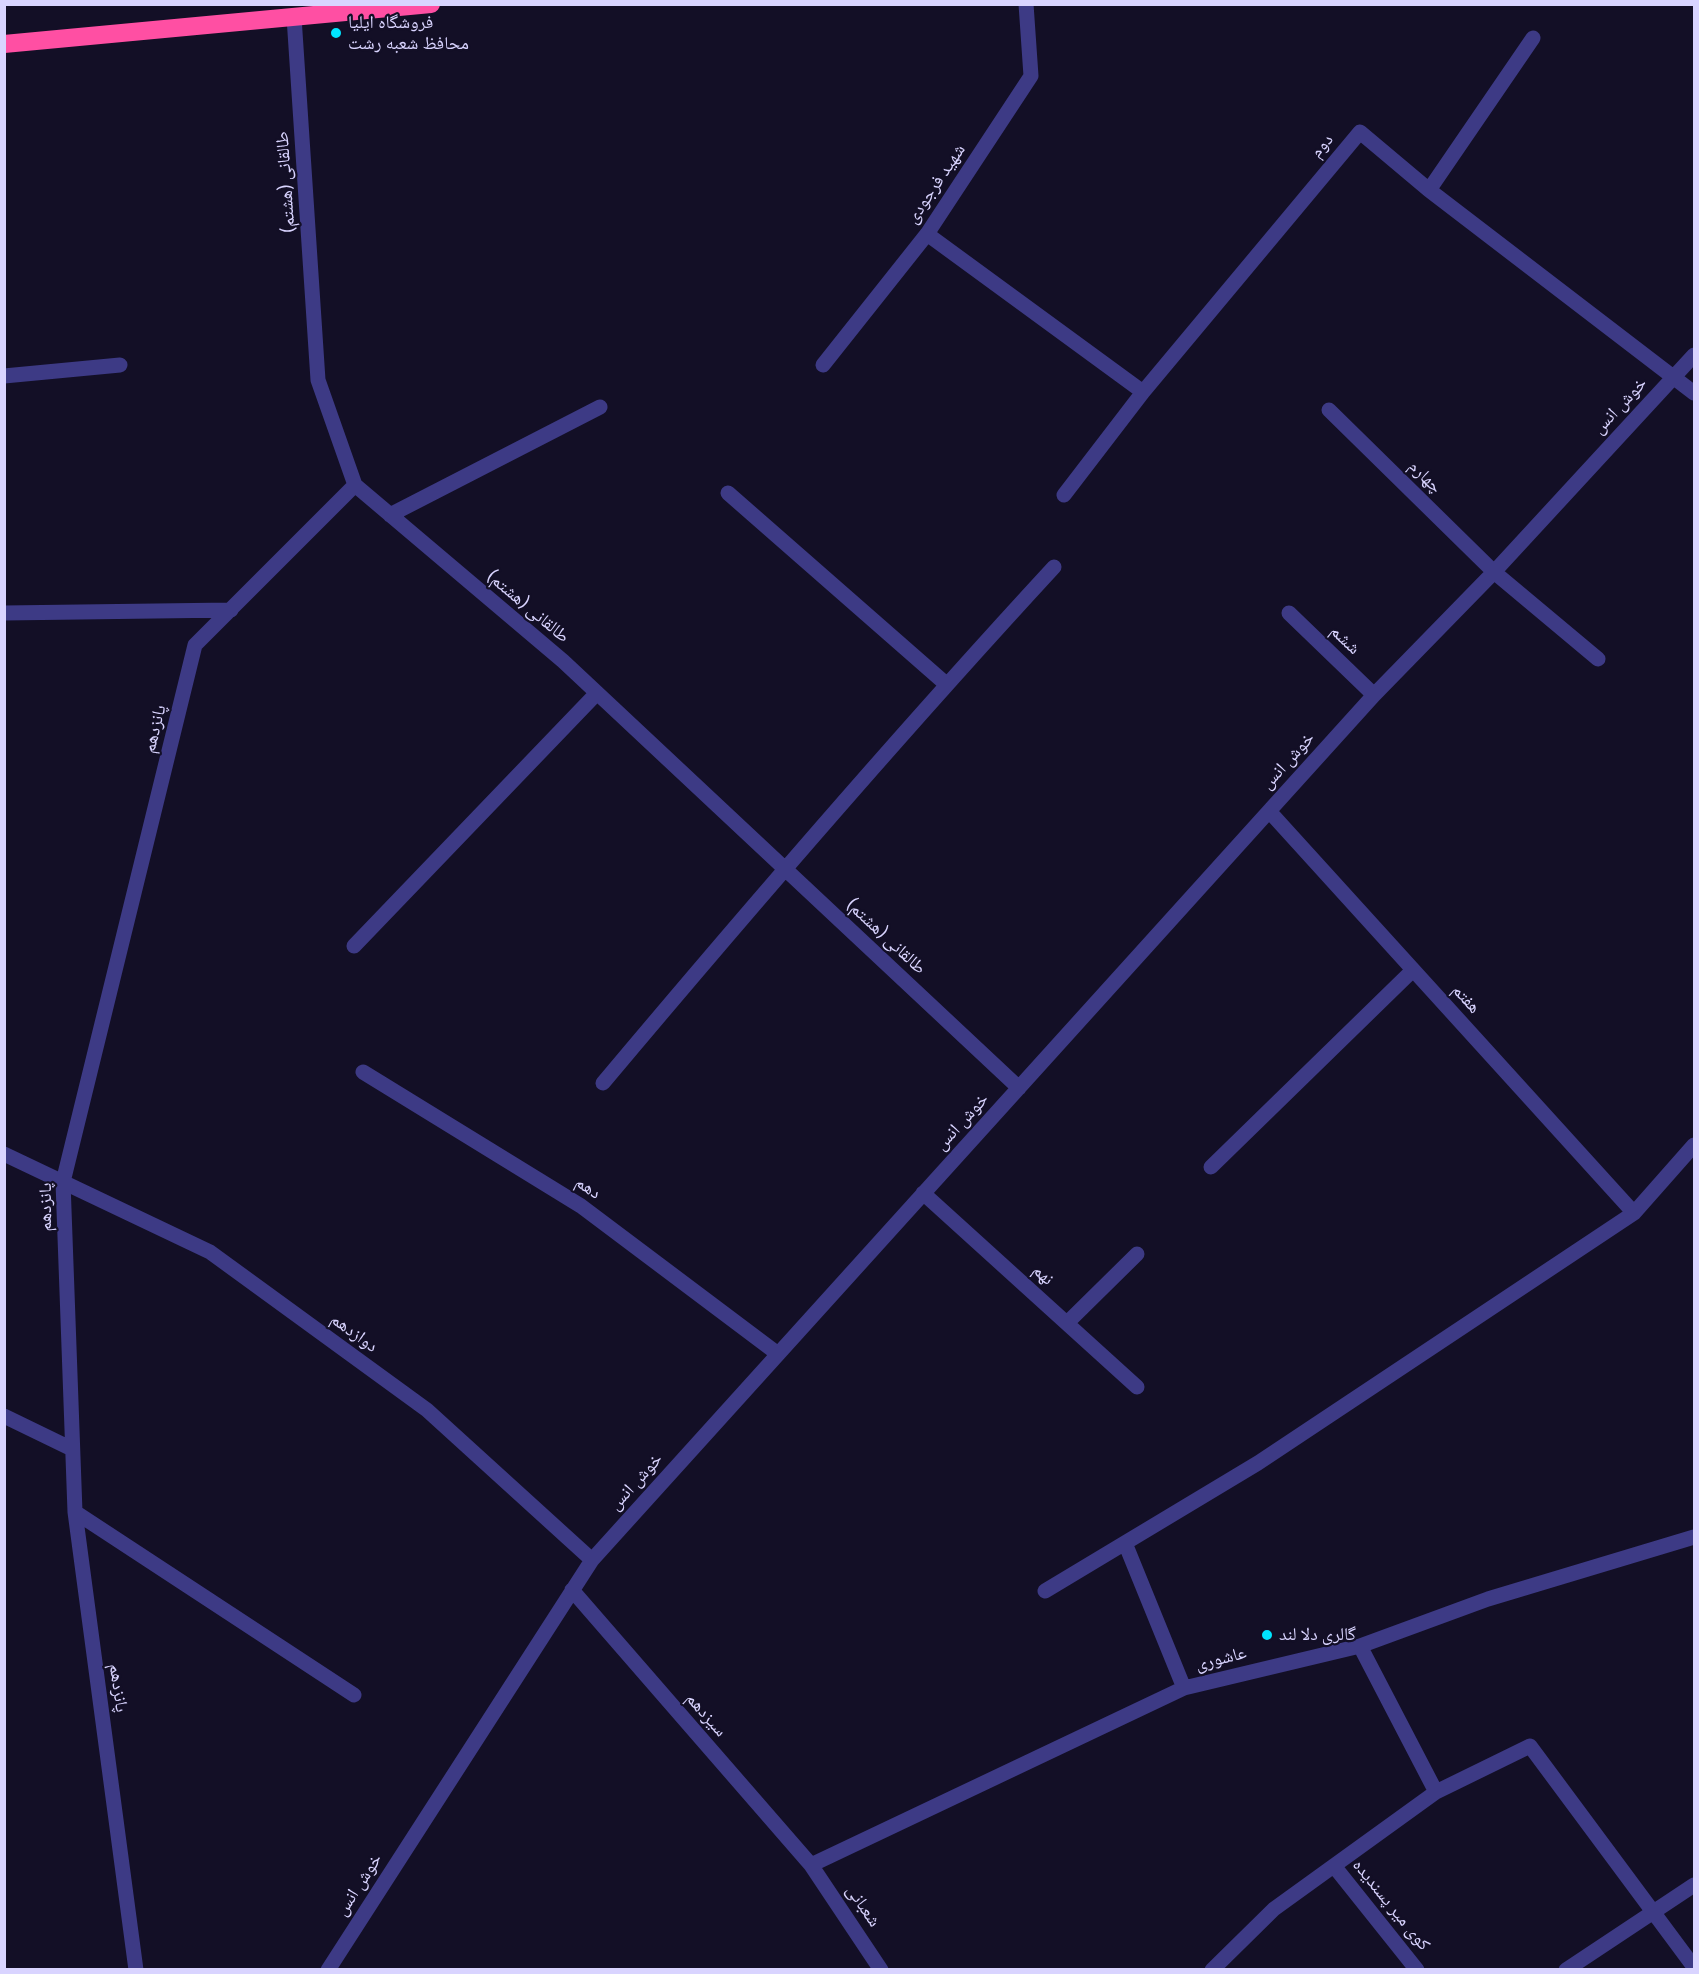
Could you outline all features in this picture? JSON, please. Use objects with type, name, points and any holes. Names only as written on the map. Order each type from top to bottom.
[{"type":"highway","points":[[4,44],[431,4]]},
{"type":"street","name":"شهید فرجودی","points":[[823,364],[927,234],[1031,76],[1026,4]]},
{"type":"street","name":"طالقانی (هشتم)","points":[[294,17],[318,380],[355,485],[563,661],[1019,1088]]},
{"type":"street","points":[[1429,190],[1533,38]]},
{"type":"street","name":"دوم","points":[[1064,495],[1143,393],[1360,132],[1429,190],[1695,393]]},
{"type":"street","points":[[927,234],[1143,393]]},
{"type":"street","name":"خوش انس","points":[[328,1970],[592,1560],[1374,694],[1494,572],[1695,355]]},
{"type":"street","points":[[4,376],[120,365]]},
{"type":"street","points":[[390,515],[600,406]]},
{"type":"street","name":"چهارم","points":[[1329,410],[1494,572],[1598,658]]},
{"type":"street","name":"پانزدهم","points":[[136,1970],[75,1512],[63,1182],[195,645],[355,485]]},
{"type":"street","points":[[728,493],[946,684]]},
{"type":"street","points":[[603,1083],[784,868],[946,684],[1054,567]]},
{"type":"street","points":[[4,613],[231,610]]},
{"type":"street","name":"ششم","points":[[1289,613],[1374,694]]},
{"type":"street","points":[[354,946],[597,693]]},
{"type":"street","name":"هفتم","points":[[1269,811],[1634,1213]]},
{"type":"street","points":[[1211,1167],[1413,970]]},
{"type":"street","name":"دهم","points":[[363,1072],[581,1206],[778,1354]]},
{"type":"street","points":[[1045,1591],[1258,1463],[1634,1213],[1695,1145]]},
{"type":"street","name":"دوازدهم","points":[[4,1154],[210,1252],[427,1410],[592,1560]]},
{"type":"street","name":"نهم","points":[[923,1193],[1137,1387]]},
{"type":"street","points":[[1067,1323],[1137,1254]]},
{"type":"street","points":[[4,1416],[72,1449]]},
{"type":"street","points":[[75,1512],[354,1695]]},
{"type":"street","name":"عاشوری","points":[[812,1864],[1184,1688],[1360,1646],[1488,1599],[1695,1537]]},
{"type":"street","points":[[1125,1543],[1184,1688]]},
{"type":"street","name":"سیزدهم","points":[[572,1590],[812,1864]]},
{"type":"street","points":[[1360,1646],[1436,1792]]},
{"type":"street","points":[[1212,1970],[1274,1909],[1436,1792],[1530,1746],[1695,1967]]},
{"type":"street","name":"شعبانی","points":[[812,1864],[881,1970]]},
{"type":"street","name":"کوی میر پسندیده","points":[[1334,1866],[1417,1970]]},
{"type":"street","points":[[1566,1970],[1695,1885]]},
{"type":"place","name":"فروشگاه ایلیا محافظ شعبه رشت","points":[[336,33]]},
{"type":"place","name":"گالری دلا لند","points":[[1267,1635]]}]
